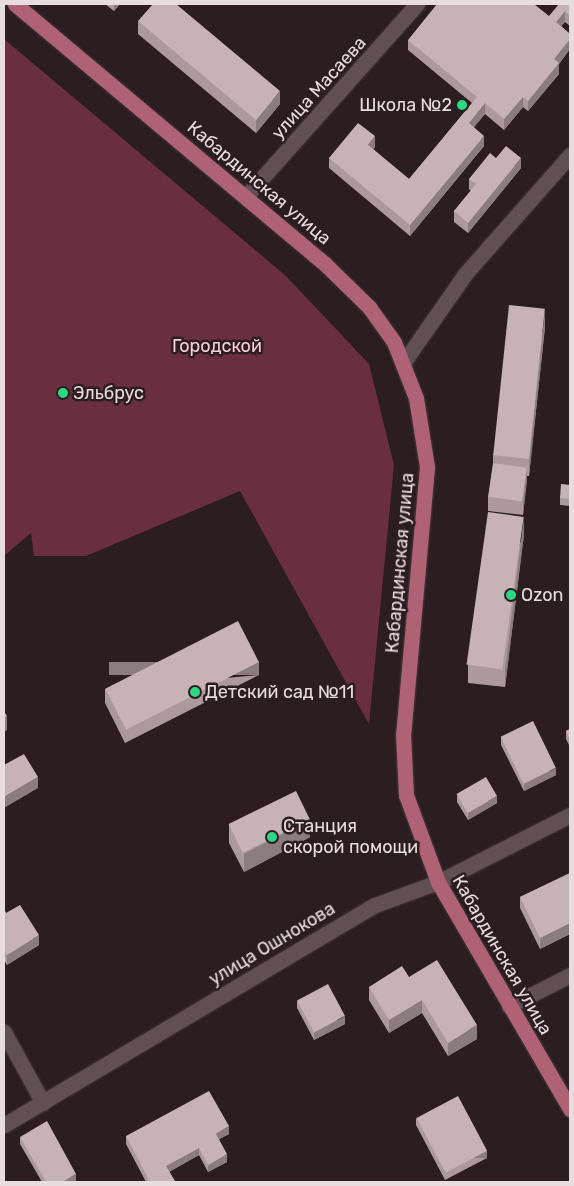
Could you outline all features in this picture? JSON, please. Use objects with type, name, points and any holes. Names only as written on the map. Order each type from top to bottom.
[{"type":"main road","name":"Кабардинская улица","points":[[15,4],[246,196],[357,294],[394,342],[403,363],[420,417],[427,502],[402,772],[414,825],[438,882],[570,1109]]},
{"type":"street","name":"улица Масаева","points":[[246,196],[417,4]]},
{"type":"street","points":[[403,363],[466,274],[570,154]]},
{"type":"street","name":"улица Ошнокова","points":[[4,1125],[375,905],[438,882],[570,815]]},
{"type":"street","points":[[509,1006],[570,975]]},
{"type":"street","points":[[4,1032],[43,1103]]},
{"type":"green space","name":"Городской","points":[[4,39],[286,276],[369,364],[394,465],[369,724],[240,491],[86,556],[34,556],[31,533],[4,556]]},
{"type":"building","points":[[153,4],[176,4],[280,91],[256,120],[138,21]]},
{"type":"building","points":[[437,4],[534,4],[549,16],[559,4],[570,4],[570,16],[565,11],[556,22],[570,34],[570,39],[554,59],[559,63],[528,101],[523,97],[504,119],[485,103],[469,123],[484,136],[410,225],[329,158],[358,123],[375,136],[368,145],[409,179],[477,97],[408,40]]},
{"type":"building","points":[[506,146],[521,158],[468,223],[454,211],[476,184],[469,179],[490,153],[496,158]]},
{"type":"building","points":[[509,305],[545,309],[529,459],[493,455]]},
{"type":"building","points":[[493,463],[527,468],[522,501],[488,497]]},
{"type":"building","points":[[561,484],[570,485],[570,499],[560,498]]},
{"type":"building","points":[[488,512],[524,517],[502,670],[467,665]]},
{"type":"building","points":[[238,621],[259,662],[126,730],[105,689]]},
{"type":"building","points":[[533,721],[556,768],[523,784],[501,737]]},
{"type":"building","points":[[570,729],[570,740],[566,731]]},
{"type":"building","points":[[24,754],[38,777],[4,797],[4,765]]},
{"type":"building","points":[[486,777],[497,796],[468,813],[457,794]]},
{"type":"building","points":[[296,791],[310,820],[243,853],[229,824]]},
{"type":"building","points":[[570,873],[570,923],[540,938],[520,897]]},
{"type":"building","points":[[20,905],[39,935],[7,955],[4,949],[4,909],[6,913]]},
{"type":"building","points":[[437,960],[477,1025],[448,1043],[422,1000],[389,1020],[369,987],[402,966],[409,977]]},
{"type":"building","points":[[328,984],[345,1016],[314,1032],[297,1000]]},
{"type":"building","points":[[209,1091],[229,1126],[216,1134],[227,1154],[208,1165],[199,1148],[166,1166],[175,1181],[150,1182],[126,1136]]},
{"type":"building","points":[[458,1096],[487,1151],[446,1173],[417,1118]]},
{"type":"building","points":[[47,1121],[76,1174],[62,1182],[46,1182],[20,1137]]},
{"type":"place","name":"Школа №2","points":[[462,105]]},
{"type":"place","name":"Эльбрус","points":[[63,393]]},
{"type":"place","name":"Ozon","points":[[511,595]]},
{"type":"place","name":"Детский сад №11","points":[[195,692]]},
{"type":"place","name":"Станция скорой помощи","points":[[272,837]]}]
